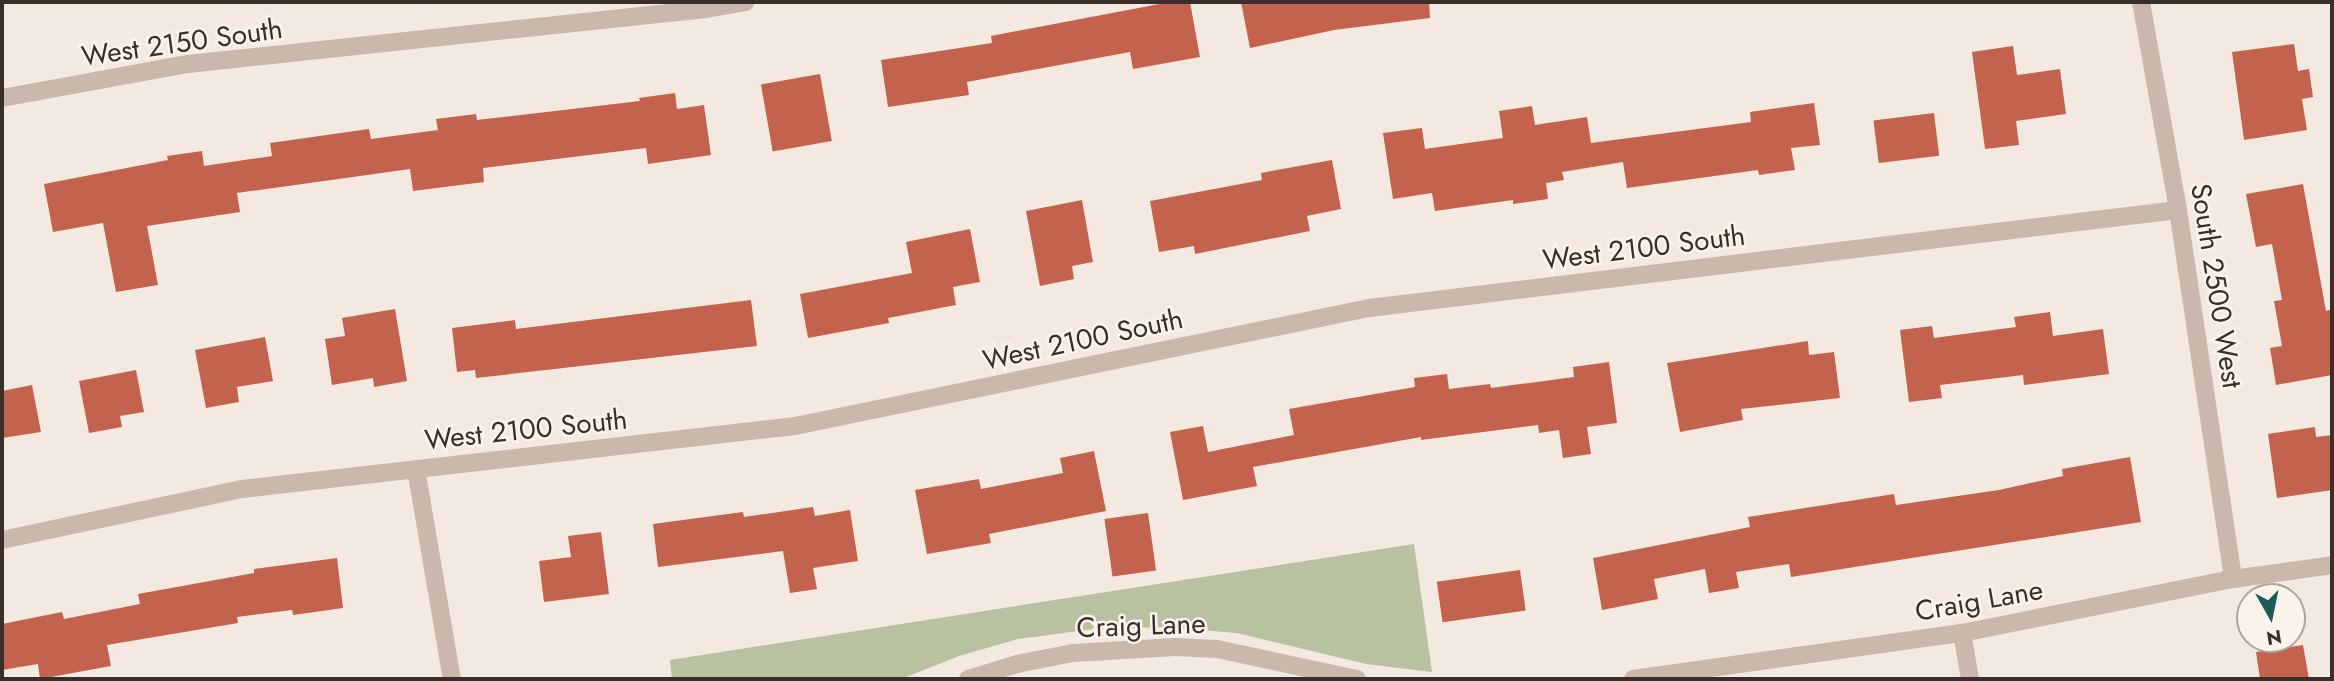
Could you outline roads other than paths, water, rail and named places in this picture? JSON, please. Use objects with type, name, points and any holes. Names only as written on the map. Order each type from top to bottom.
[{"type":"street","name":"West 2150 South","points":[[2,98],[188,64],[706,9],[745,2]]},
{"type":"street","name":"South 2500 West","points":[[2141,2],[2178,210],[2233,579]]},
{"type":"street","name":"West 2100 South","points":[[2,540],[242,489],[795,426],[1369,308],[2178,210]]},
{"type":"street","points":[[416,469],[452,679]]},
{"type":"street","name":"Craig Lane","points":[[1633,679],[1962,633],[2233,579],[2332,565]]},
{"type":"street","points":[[1962,633],[1970,679]]},
{"type":"street","name":"Craig Lane","points":[[968,679],[1017,664],[1073,653],[1175,647],[1217,649],[1357,679]]}]
